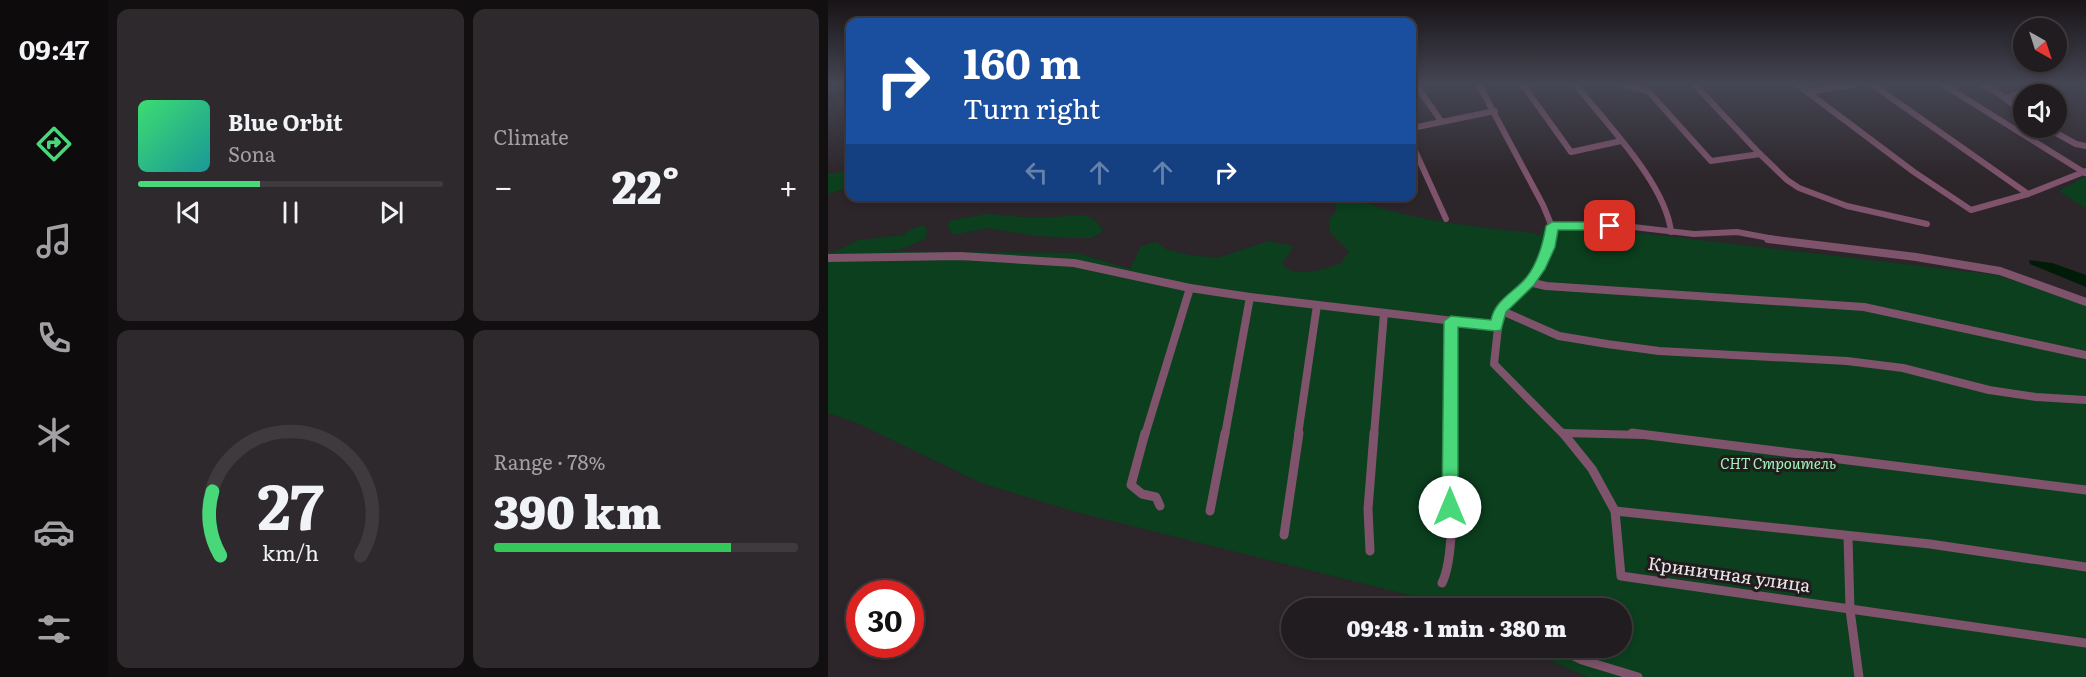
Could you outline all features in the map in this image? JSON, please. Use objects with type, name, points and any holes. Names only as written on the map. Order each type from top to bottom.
[{"type":"street","points":[[1438,117],[1441,121]]},
{"type":"street","points":[[1416,127],[1465,117]]},
{"type":"street","points":[[828,258],[960,256],[1074,263],[1190,288],[1250,297],[1496,326],[1500,310],[1530,282],[1543,261],[1552,234],[1552,226],[1498,117]]},
{"type":"street","points":[[1546,117],[1571,152],[1621,141]]},
{"type":"street","points":[[1601,117],[1655,189],[1672,221],[1671,232]]},
{"type":"street","points":[[1671,117],[1711,161],[1760,154]]},
{"type":"street","points":[[1725,117],[1787,180],[1799,188],[1847,206],[1928,224]]},
{"type":"street","points":[[1839,117],[1953,200],[1971,210],[2028,194],[2085,172]]},
{"type":"street","points":[[1918,117],[2028,194]]},
{"type":"street","points":[[1995,117],[2085,172]]},
{"type":"street","points":[[2065,138],[2086,146]]},
{"type":"street","points":[[1416,152],[1446,219]]},
{"type":"street","points":[[1552,226],[1633,227],[1694,234],[1737,232],[1768,239],[1973,266],[2027,279],[2086,302]]},
{"type":"street","points":[[1530,282],[1546,286],[1593,290],[1864,308],[2086,355]]},
{"type":"street","points":[[1160,506],[1156,497],[1147,497],[1136,492],[1131,485],[1131,478],[1190,288]]},
{"type":"street","points":[[1210,511],[1243,345],[1250,297]]},
{"type":"street","points":[[1284,535],[1317,305]]},
{"type":"street","points":[[1500,310],[1559,336],[1607,344],[1659,351],[1847,362],[1892,367],[1989,390],[2036,397],[2086,400]]},
{"type":"street","points":[[1370,551],[1368,509],[1384,313]]},
{"type":"street","points":[[1442,583],[1447,573],[1450,549],[1451,321]]},
{"type":"street","name":"Криничная улица","points":[[1496,326],[1494,364],[1563,433],[1592,469],[1615,511],[1621,576],[2086,644]]},
{"type":"street","points":[[1563,433],[1631,434],[2086,490]]},
{"type":"street","points":[[1615,511],[1930,544],[2086,567]]},
{"type":"street","points":[[1848,536],[1850,610],[1859,677]]},
{"type":"street","points":[[1578,658],[1638,677]]},
{"type":"green space","points":[[846,172],[846,188],[828,194],[828,174]]},
{"type":"green space","points":[[2086,176],[2086,209],[2059,191]]},
{"type":"green space","name":"СНТ Строитель","points":[[1333,201],[1362,201],[1413,216],[1534,233],[1539,236],[1545,227],[1657,235],[1997,275],[2086,305],[2086,677],[1588,677],[1545,658],[1632,658],[1632,598],[1415,598],[1076,512],[981,483],[857,423],[828,413],[828,252],[834,252],[859,240],[903,235],[911,229],[924,225],[927,230],[925,239],[902,249],[884,251],[1077,253],[1130,269],[1141,246],[1156,242],[1166,249],[1217,258],[1269,241],[1294,246],[1282,264],[1294,271],[1310,272],[1341,263],[1349,251],[1330,232],[1329,220],[1337,210]]},
{"type":"green space","points":[[987,214],[1035,218],[1086,215],[1096,221],[1103,231],[1092,238],[1036,236],[988,228],[953,235],[947,225],[952,220]]},
{"type":"shaded area","points":[[2029,260],[2052,263],[2086,275],[2086,287],[2030,264]]},
{"type":"route","points":[[1450,507],[1451,321],[1496,326],[1500,310],[1530,282],[1543,261],[1552,234],[1552,226],[1610,226]]}]
